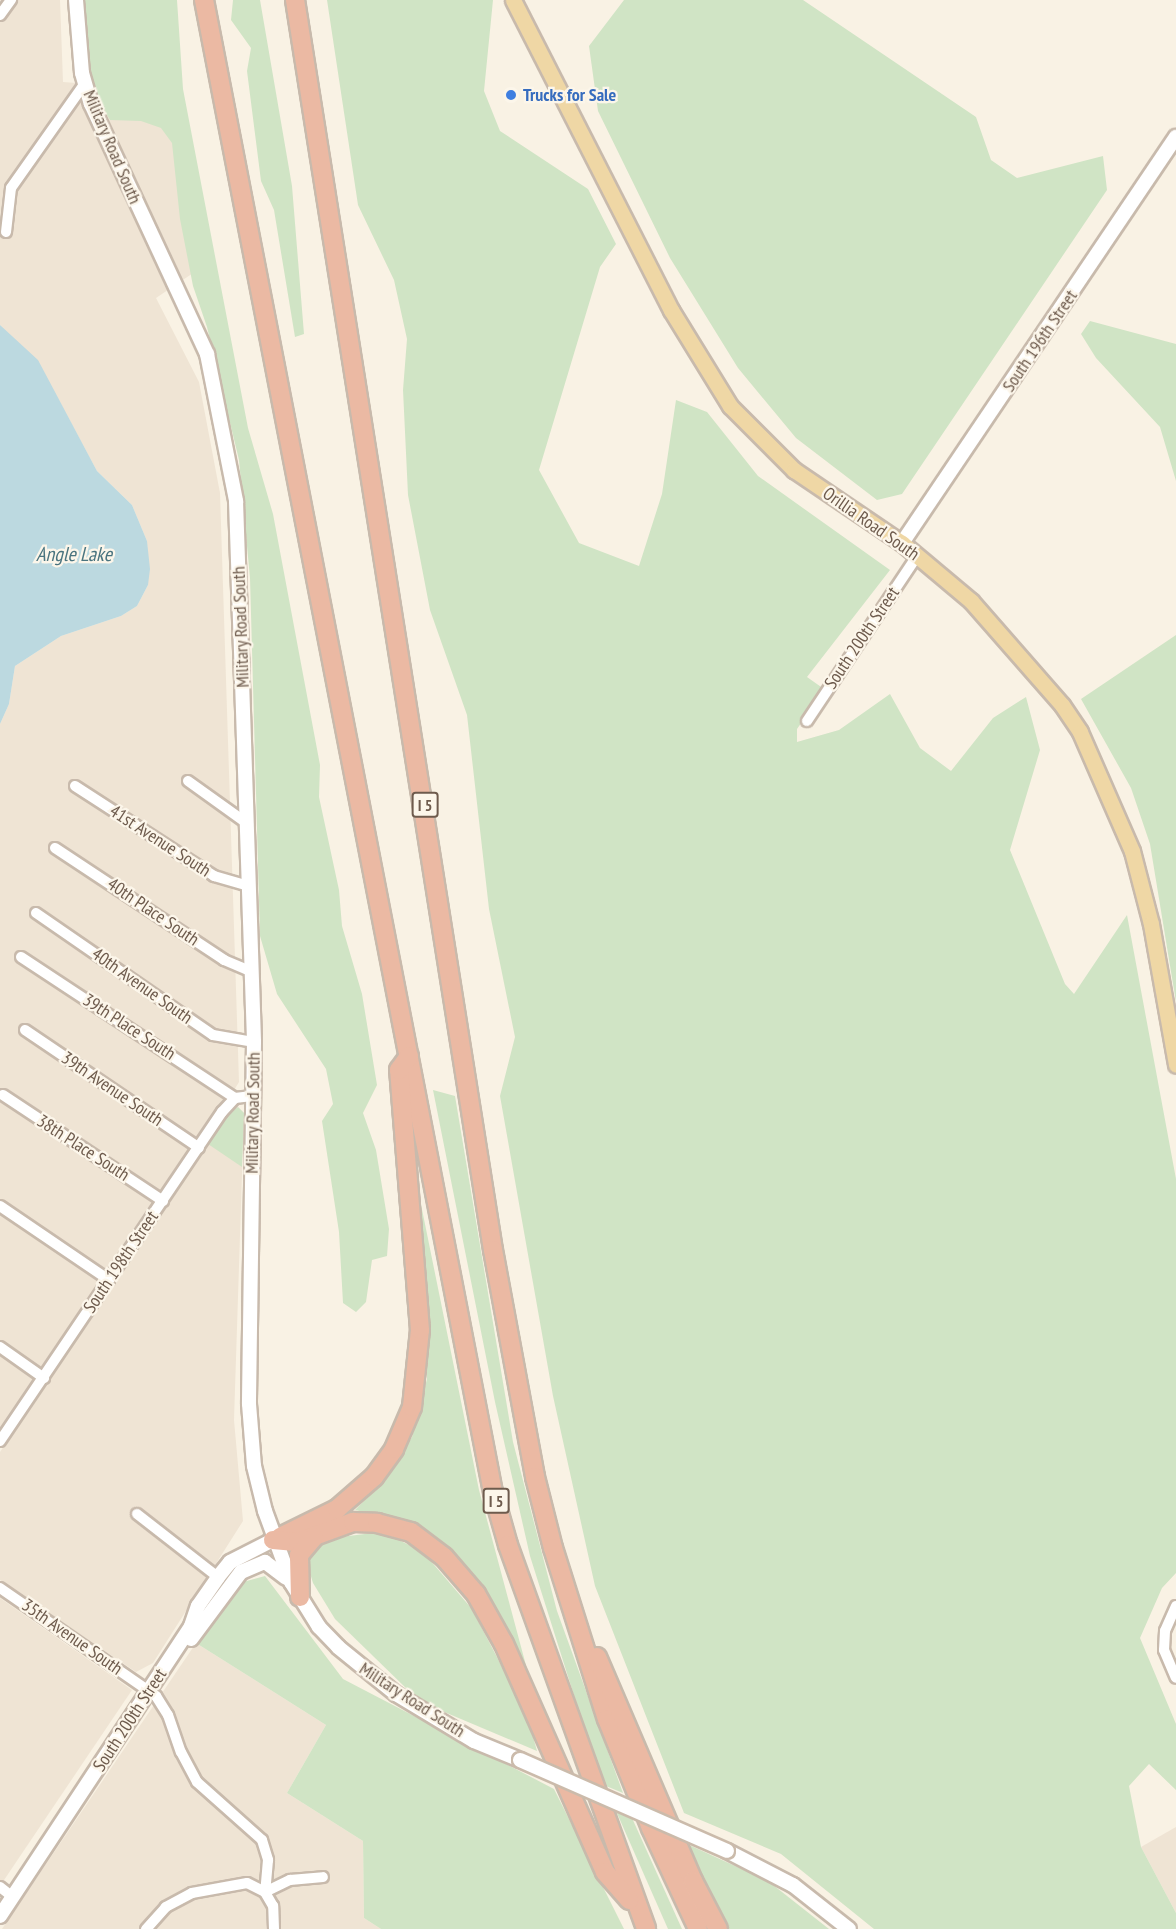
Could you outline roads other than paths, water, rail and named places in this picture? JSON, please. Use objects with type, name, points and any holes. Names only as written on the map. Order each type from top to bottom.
[{"type":"highway","name":"I 5","points":[[204,0],[493,1492],[508,1545],[636,1910],[646,1929]]},
{"type":"highway","name":"I 5","points":[[295,0],[492,1250],[535,1477],[572,1606],[630,1779],[698,1929]]},
{"type":"highway","points":[[273,1540],[321,1518],[363,1488],[394,1449],[412,1407],[420,1330],[399,1071],[409,1056]]},
{"type":"highway","points":[[273,1540],[298,1542],[352,1522],[388,1524],[421,1538],[454,1567],[481,1602],[504,1644],[605,1872],[636,1910]]},
{"type":"highway","points":[[295,1589],[299,1555],[314,1537]]},
{"type":"highway","points":[[572,1606],[618,1699],[693,1881],[718,1929]]},
{"type":"main road","name":"Military Road South","points":[[76,0],[85,83],[121,175],[190,312],[207,354],[219,405],[236,501],[254,1042],[249,1404],[254,1466],[273,1540],[295,1589],[319,1627],[364,1671],[474,1741],[727,1851],[793,1885],[849,1929]]},
{"type":"main road","name":"Orillia Road South","points":[[513,0],[671,310],[730,406],[794,470],[902,543],[979,608],[1080,732],[1132,851],[1151,924],[1176,1065]]},
{"type":"main road","name":"South 196th Street","points":[[902,543],[1176,137]]},
{"type":"main road","name":"South 200th Street","points":[[0,1916],[149,1691],[218,1577],[230,1562],[273,1540]]},
{"type":"main road","points":[[177,1647],[187,1644],[241,1572],[265,1562],[295,1589]]},
{"type":"street","points":[[0,15],[11,0]]},
{"type":"street","points":[[6,231],[10,188],[85,83]]},
{"type":"street","name":"South 200th Street","points":[[807,721],[917,556]]},
{"type":"street","points":[[188,781],[248,824]]},
{"type":"street","name":"41st Avenue South","points":[[75,786],[214,876],[250,886]]},
{"type":"street","name":"40th Place South","points":[[55,848],[224,960],[252,972]]},
{"type":"street","name":"40th Avenue South","points":[[36,913],[213,1035],[254,1042]]},
{"type":"street","name":"39th Place South","points":[[21,957],[235,1098]]},
{"type":"street","name":"39th Avenue South","points":[[25,1030],[199,1148]]},
{"type":"street","name":"38th Place South","points":[[3,1095],[163,1201]]},
{"type":"street","points":[[235,1098],[252,1096]]},
{"type":"street","name":"South 198th Street","points":[[0,1441],[235,1098]]},
{"type":"street","points":[[0,1206],[109,1280]]},
{"type":"street","points":[[0,1347],[44,1378]]},
{"type":"street","points":[[137,1514],[218,1577]]},
{"type":"street","name":"35th Avenue South","points":[[0,1588],[149,1691],[168,1715],[181,1752],[197,1782],[262,1840],[268,1860],[265,1892]]},
{"type":"street","points":[[1176,1606],[1165,1631],[1164,1650],[1176,1678]]},
{"type":"street","points":[[265,1892],[300,1878],[323,1877]]},
{"type":"street","points":[[146,1929],[166,1907],[192,1893],[247,1883],[265,1892],[273,1906],[274,1929]]},
{"type":"street","points":[[0,1887],[13,1896]]},
{"type":"water","name":"Angle Lake","points":[[0,325],[38,360],[97,471],[132,505],[147,541],[150,569],[148,585],[137,606],[121,616],[61,636],[15,666],[9,704],[0,724]]},
{"type":"place","name":"Trucks for Sale","points":[[511,95]]}]
